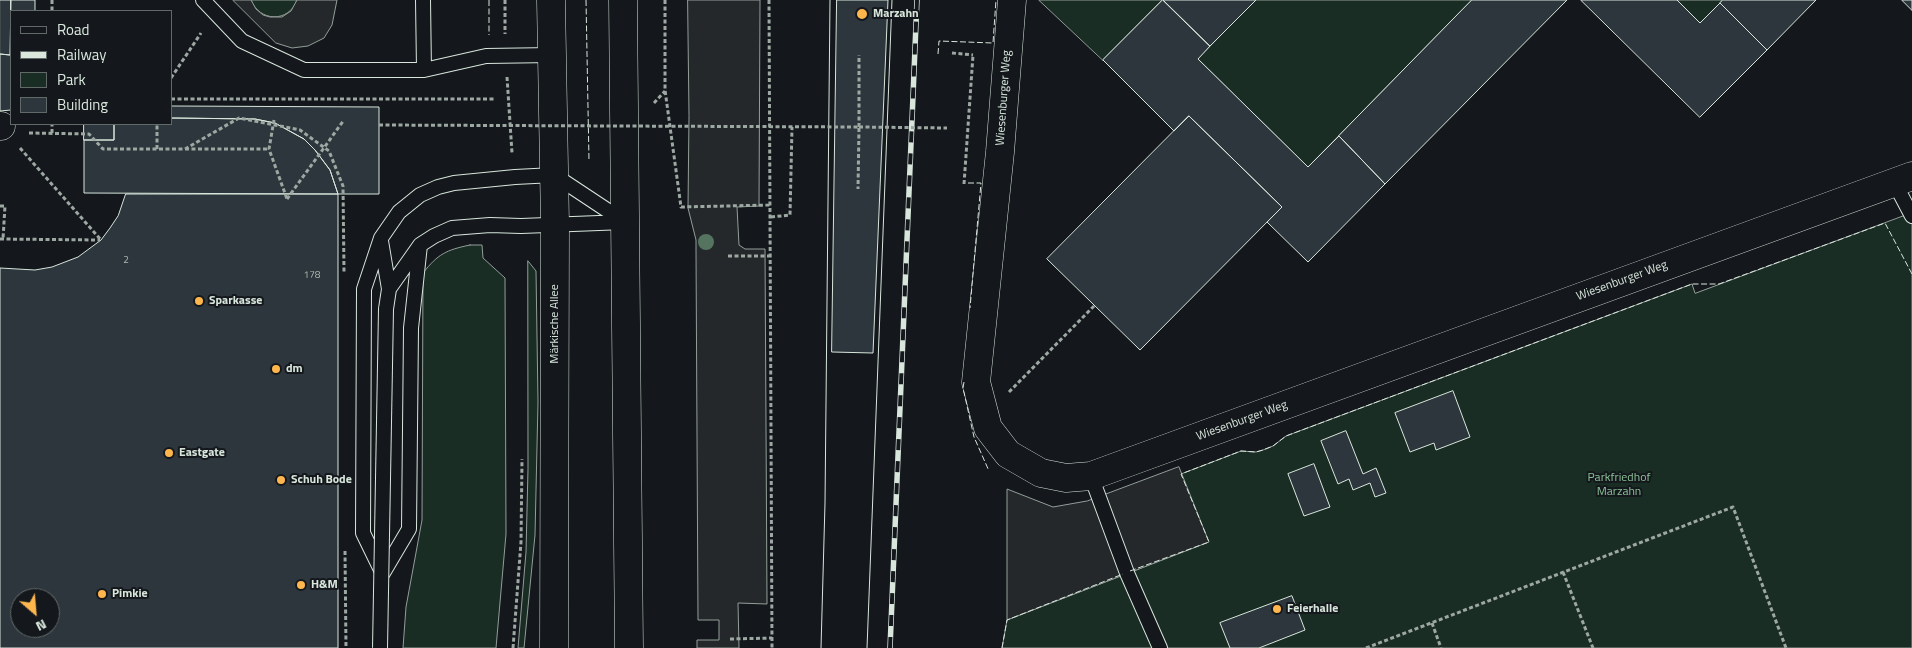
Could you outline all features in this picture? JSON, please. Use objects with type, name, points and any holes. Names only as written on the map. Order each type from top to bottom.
[{"type":"street","name":"Märkische Allee","points":[[551,0],[555,224],[554,648]]},
{"type":"street","points":[[623,0],[629,648]]},
{"type":"street","name":"Wiesenburger Weg","points":[[1012,0],[1000,152],[976,382],[988,428],[1008,454],[1041,473],[1066,478],[1091,476],[1903,179]]},
{"type":"lane","points":[[203,0],[242,41],[304,70],[424,70],[486,56],[552,55]]},
{"type":"lane","points":[[423,0],[424,70]]},
{"type":"lane","points":[[381,648],[383,574],[363,533],[364,289],[381,238],[399,212],[420,195],[438,187],[454,183],[554,175],[625,222]]},
{"type":"lane","points":[[1903,179],[1912,216]]},
{"type":"lane","points":[[389,289],[420,245],[452,228],[490,225],[522,226],[625,222]]},
{"type":"lane","points":[[381,238],[389,289],[386,309],[381,648]]},
{"type":"lane","points":[[383,574],[409,529],[411,328],[420,245]]},
{"type":"lane","points":[[1091,476],[1127,573],[1160,648]]},
{"type":"path","points":[[665,0],[665,90],[681,207],[771,205]]},
{"type":"path","points":[[769,0],[772,648]]},
{"type":"path","points":[[172,77],[206,26]]},
{"type":"path","points":[[858,189],[859,55]]},
{"type":"path","points":[[964,184],[973,55]]},
{"type":"path","points":[[172,99],[496,99]]},
{"type":"path","points":[[185,149],[239,118],[300,130],[329,151],[343,186],[344,274]]},
{"type":"path","points":[[274,120],[269,149],[288,199],[344,120]]},
{"type":"path","points":[[52,125],[52,133]]},
{"type":"path","points":[[157,125],[157,149]]},
{"type":"path","points":[[379,125],[947,128]]},
{"type":"path","points":[[771,217],[790,215],[792,127]]},
{"type":"path","points":[[9,128],[52,133],[89,134],[103,149],[269,149]]},
{"type":"path","points":[[0,206],[5,206],[1,239],[101,240],[20,148]]},
{"type":"path","points":[[728,256],[771,256]]},
{"type":"path","points":[[1003,399],[1095,305]]},
{"type":"path","points":[[513,648],[521,542],[522,453]]},
{"type":"path","points":[[1366,648],[1733,507],[1786,648]]},
{"type":"path","points":[[345,550],[346,648]]},
{"type":"path","points":[[1563,572],[1593,648]]},
{"type":"path","points":[[1432,623],[1441,648]]},
{"type":"path","points":[[730,639],[772,638]]},
{"type":"green space","points":[[251,0],[297,0],[288,13],[274,17],[260,13]]},
{"type":"green space","points":[[1039,0],[1162,0],[1103,60]]},
{"type":"green space","points":[[1256,0],[1472,0],[1308,167],[1198,59]]},
{"type":"green space","points":[[1677,0],[1723,0],[1700,23]]},
{"type":"green space","name":"Parkfriedhof Marzahn","points":[[1912,213],[1912,648],[1002,648],[1007,620],[1208,542],[1181,474],[1241,451],[1256,452],[1263,450],[1273,446],[1286,436],[1692,284],[1695,293]]},
{"type":"green space","points":[[470,245],[482,245],[483,258],[505,278],[506,534],[496,648],[403,648],[406,607],[422,520],[423,273],[433,261],[443,254]]},
{"type":"green space","points":[[528,261],[536,271],[538,402],[535,535],[524,648],[518,648],[526,552]]},
{"type":"shaded area","points":[[233,0],[251,0],[256,9],[263,15],[282,17],[291,11],[297,0],[337,0],[332,25],[324,38],[308,46],[292,48],[276,43]]},
{"type":"shaded area","points":[[688,0],[760,0],[759,206],[737,207],[739,245],[745,249],[765,249],[767,604],[738,603],[739,648],[697,648],[697,640],[719,640],[719,620],[698,620],[696,240],[688,208]]},
{"type":"shaded area","points":[[1179,467],[1209,542],[1007,620],[1007,489],[1053,507],[1087,501]]},
{"type":"building","points":[[0,0],[11,0],[10,55],[0,54]]},
{"type":"building","points":[[11,0],[35,0],[35,10],[11,10]]},
{"type":"building","points":[[837,0],[888,0],[873,353],[832,352]]},
{"type":"building","points":[[1163,0],[1210,46],[1198,59],[1308,167],[1339,136],[1385,184],[1308,262],[1267,222],[1282,207],[1189,116],[1174,131],[1103,60]]},
{"type":"building","points":[[1163,0],[1256,0],[1210,46]]},
{"type":"building","points":[[1472,0],[1567,0],[1385,184],[1339,136]]},
{"type":"building","points":[[1581,0],[1677,0],[1700,23],[1720,3],[1767,50],[1700,117]]},
{"type":"building","points":[[1723,0],[1816,0],[1767,50],[1720,3]]},
{"type":"building","points":[[1902,0],[1912,0],[1912,10]]},
{"type":"building","points":[[0,54],[10,55],[10,110],[0,111]]},
{"type":"building","points":[[172,106],[379,107],[379,194],[338,194],[330,170],[304,139],[275,123],[255,119],[172,118]]},
{"type":"building","points":[[1189,116],[1282,207],[1140,350],[1047,259]]},
{"type":"building","points":[[172,118],[255,119],[275,123],[304,139],[315,150],[330,170],[338,194],[84,193],[84,140],[114,140],[114,125],[172,125]]},
{"type":"building","points":[[84,125],[114,125],[114,140],[84,140]]},
{"type":"building","name":"Eastgate","points":[[126,194],[338,194],[338,648],[0,648],[0,268],[35,270],[52,267],[78,257],[101,240],[118,216]]},
{"type":"building","points":[[1453,391],[1470,437],[1436,450],[1434,443],[1410,452],[1395,413]]},
{"type":"building","points":[[1346,431],[1363,474],[1376,468],[1386,493],[1375,497],[1370,483],[1353,490],[1349,479],[1338,484],[1321,441]]},
{"type":"building","points":[[1314,464],[1330,507],[1304,516],[1288,474]]},
{"type":"building","name":"Feierhalle","points":[[1292,596],[1305,630],[1259,648],[1230,648],[1220,623]]},
{"type":"tram line","points":[[821,648],[825,503],[830,0]]},
{"type":"tram line","points":[[867,648],[892,0]]},
{"type":"railway","points":[[890,648],[917,0]]},
{"type":"fence","points":[[489,0],[489,35]]},
{"type":"fence","points":[[586,0],[589,161]]},
{"type":"fence","points":[[938,54],[939,41],[993,43],[996,0]]},
{"type":"fence","points":[[968,183],[981,183],[970,308]]},
{"type":"fence","points":[[1130,571],[1209,542],[1181,474],[1241,451],[1256,452],[1263,450],[1273,446],[1286,436],[1692,284],[1719,284],[1885,223],[1912,274]]},
{"type":"fence","points":[[964,382],[963,388],[974,437],[989,471]]},
{"type":"fence","points":[[1002,648],[1007,620],[1123,574]]},
{"type":"place","name":"Marzahn","points":[[862,14]]},
{"type":"place","name":"Sparkasse","points":[[199,301]]},
{"type":"place","name":"dm","points":[[276,369]]},
{"type":"place","name":"Eastgate","points":[[169,453]]},
{"type":"place","name":"Schuh Bode","points":[[281,480]]},
{"type":"place","name":"H&M","points":[[301,585]]},
{"type":"place","name":"Pimkie","points":[[102,594]]},
{"type":"place","name":"Feierhalle","points":[[1277,609]]}]
